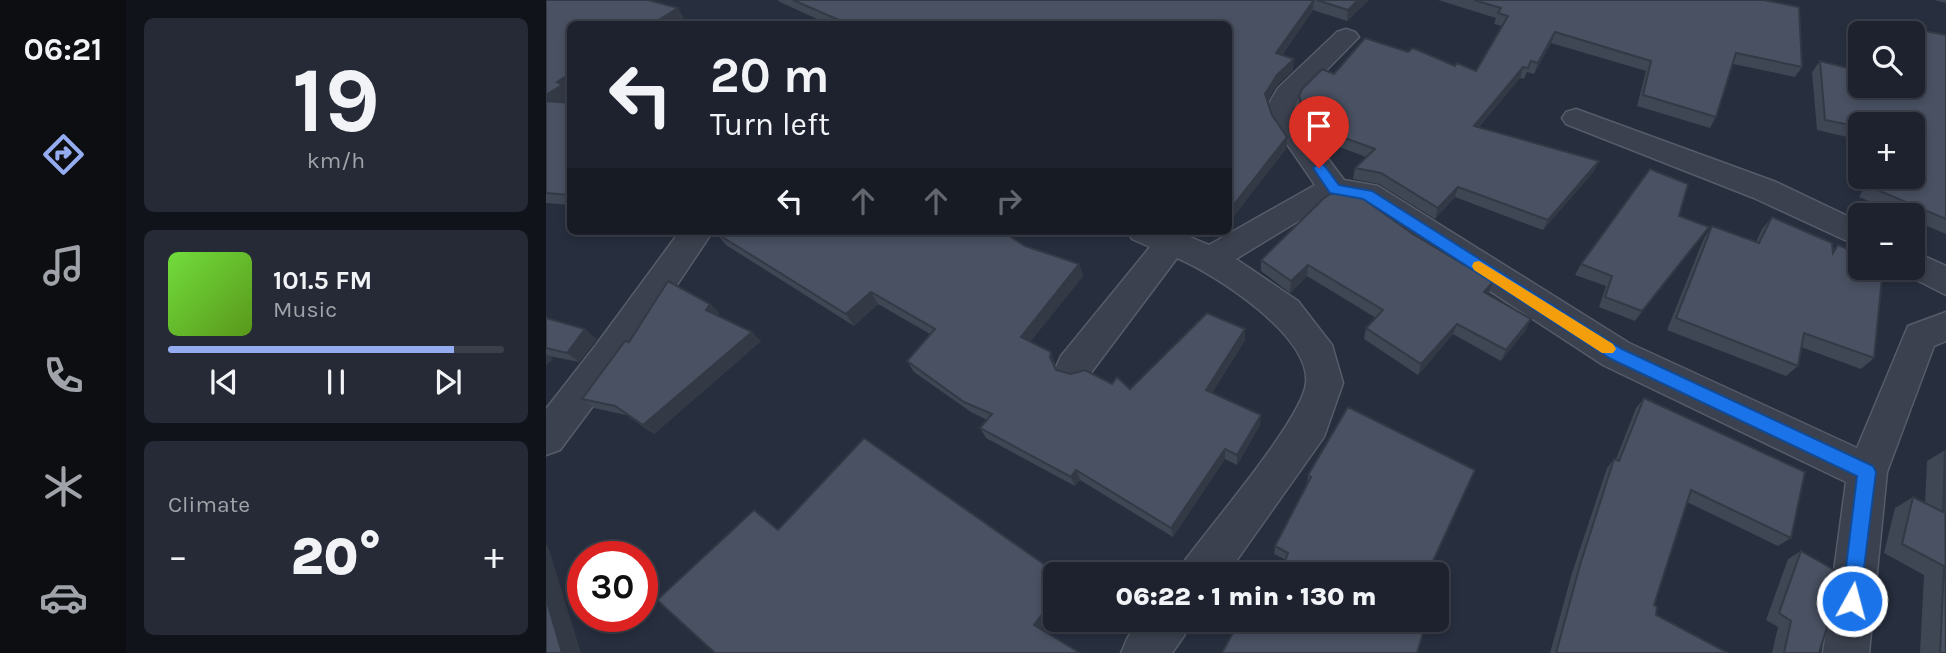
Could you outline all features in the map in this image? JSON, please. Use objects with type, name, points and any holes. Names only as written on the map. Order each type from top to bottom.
[{"type":"street","points":[[1335,190],[1288,125],[1281,107],[1288,94],[1346,37]]},
{"type":"street","points":[[1576,118],[1765,190],[1848,229]]},
{"type":"street","points":[[1212,259],[1318,195],[1335,190],[1367,194],[1616,354],[1867,472]]},
{"type":"street","points":[[546,438],[609,356],[694,235]]},
{"type":"street","points":[[1074,367],[1157,237],[1212,259],[1286,311],[1319,356],[1325,383],[1310,425],[1210,562]]},
{"type":"street","points":[[1925,270],[1946,282]]},
{"type":"street","points":[[1846,653],[1867,472],[1920,336],[1946,326]]},
{"type":"street","points":[[1144,653],[1159,632]]},
{"type":"building","points":[[546,0],[648,0],[678,8],[657,21],[567,21],[567,76],[557,82],[562,85],[546,95]]},
{"type":"building","points":[[793,0],[1314,0],[1276,53],[1294,59],[1277,75],[1265,94],[1272,115],[1287,137],[1232,207],[1232,21],[841,21]]},
{"type":"building","points":[[1317,0],[1358,0],[1348,10]]},
{"type":"building","points":[[1474,0],[1764,0],[1799,7],[1802,67],[1736,53],[1716,117],[1643,95],[1651,61],[1555,32],[1538,63],[1531,61],[1528,68],[1523,67],[1474,126],[1599,161],[1548,220],[1458,187],[1438,208],[1381,173],[1355,168],[1375,149],[1317,128],[1304,111],[1299,96],[1302,89],[1322,69],[1334,74],[1365,38],[1408,52],[1413,48],[1455,66],[1457,63],[1476,71],[1508,16],[1498,13],[1501,8]]},
{"type":"building","points":[[1925,31],[1946,35],[1946,219],[1925,210],[1925,203],[1908,203],[1875,189],[1925,189],[1925,112],[1848,112],[1848,125],[1825,120],[1820,61],[1848,68],[1848,98],[1925,98]]},
{"type":"building","points":[[546,101],[567,103],[567,195],[546,193]]},
{"type":"building","points":[[1650,169],[1688,184],[1679,216],[1709,227],[1642,311],[1605,297],[1612,276],[1581,264]]},
{"type":"building","points":[[1355,193],[1413,234],[1493,282],[1484,292],[1531,319],[1506,350],[1457,324],[1421,364],[1366,328],[1383,310],[1308,265],[1291,281],[1261,260],[1324,198],[1330,194]]},
{"type":"building","points":[[1772,217],[1832,243],[1833,253],[1838,245],[1848,249],[1848,280],[1882,280],[1874,358],[1804,333],[1798,366],[1676,318],[1712,226],[1759,243]]},
{"type":"building","points":[[719,235],[1007,235],[1025,246],[1079,264],[1021,337],[1051,352],[1050,357],[1056,370],[1071,374],[1085,370],[1112,384],[1117,377],[1130,389],[1207,313],[1245,329],[1206,390],[1261,415],[1237,455],[1225,449],[1171,528],[1076,470],[1071,477],[980,428],[992,414],[964,402],[907,361],[935,329],[871,292],[846,314]]},
{"type":"building","points":[[668,281],[710,304],[706,310],[752,332],[643,425],[615,406],[582,399],[625,341],[629,342]]},
{"type":"building","points":[[546,318],[585,329],[567,353],[546,348]]},
{"type":"building","points":[[1644,398],[1805,472],[1791,538],[1691,490],[1654,605],[1657,607],[1656,615],[1728,653],[1556,653],[1580,565],[1614,459],[1619,461]]},
{"type":"building","points":[[1348,407],[1475,470],[1433,562],[1285,562],[1288,553],[1275,546],[1311,477],[1308,475]]},
{"type":"building","points":[[864,438],[1043,563],[1043,613],[1034,625],[1080,653],[715,653],[658,601],[754,510],[778,530]]},
{"type":"building","points":[[1945,450],[1946,653],[1940,653],[1944,566],[1902,544],[1913,497],[1943,512]]},
{"type":"building","points":[[1801,551],[1843,575],[1819,653],[1784,653],[1791,621],[1779,613]]},
{"type":"building","points":[[546,598],[562,653],[546,653]]},
{"type":"building","points":[[1233,632],[1423,632],[1417,653],[1222,653]]},
{"type":"slow traffic","points":[[1479,266],[1607,349]]},
{"type":"route","points":[[1319,168],[1335,190],[1353,190],[1367,194],[1616,354],[1867,472],[1852,601]]}]
